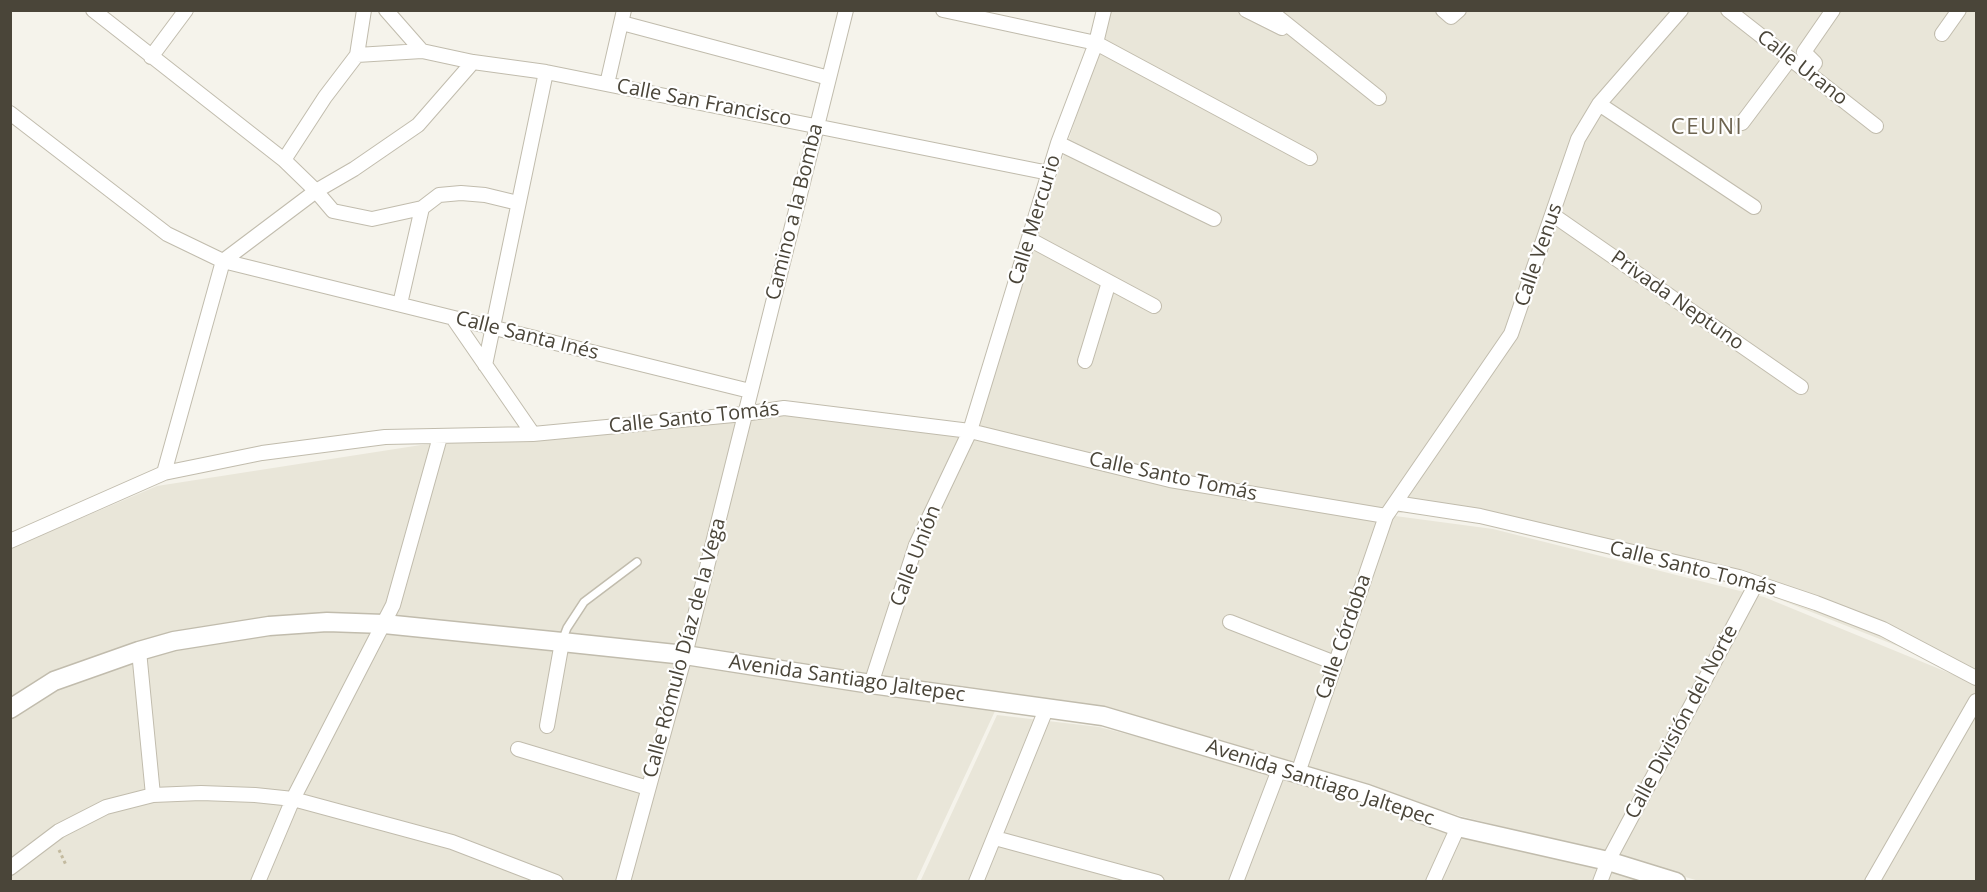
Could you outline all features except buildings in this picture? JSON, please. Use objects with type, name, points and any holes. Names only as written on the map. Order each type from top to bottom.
[{"type":"street","points":[[93,10],[284,160],[333,211],[372,219],[422,208],[439,195],[461,193],[485,195],[518,203]]},
{"type":"street","points":[[151,57],[186,10]]},
{"type":"street","points":[[284,160],[325,97],[357,55],[364,10]]},
{"type":"street","points":[[386,10],[422,51]]},
{"type":"street","name":"Camino a la Bomba","points":[[744,414],[846,10]]},
{"type":"street","points":[[943,10],[1096,43],[1310,158]]},
{"type":"street","name":"Calle Mercurio","points":[[970,431],[1058,143],[1096,43],[1104,10]]},
{"type":"street","points":[[1246,10],[1305,39]]},
{"type":"street","points":[[1269,10],[1380,98]]},
{"type":"street","points":[[1443,10],[1451,17],[1459,10]]},
{"type":"street","name":"Calle Venus","points":[[1395,503],[1511,334],[1578,139],[1599,104],[1681,10]]},
{"type":"street","name":"Calle Urano","points":[[1728,10],[1876,126]]},
{"type":"street","points":[[1807,72],[1815,63],[1804,52],[1833,10]]},
{"type":"street","points":[[1942,34],[1959,10]]},
{"type":"street","points":[[607,84],[623,17],[829,78]]},
{"type":"street","name":"Calle San Francisco","points":[[357,55],[422,51],[473,62],[546,72],[1049,173]]},
{"type":"street","points":[[1742,123],[1790,59]]},
{"type":"street","points":[[164,473],[223,261],[316,191],[354,169],[418,125],[473,62]]},
{"type":"street","points":[[485,365],[546,72]]},
{"type":"street","points":[[1599,104],[1754,207]]},
{"type":"street","name":"Calle Santa Inés","points":[[10,113],[167,234],[223,261],[750,391]]},
{"type":"street","points":[[1058,143],[1214,219]]},
{"type":"street","points":[[400,304],[422,208]]},
{"type":"street","name":"Privada Neptuno","points":[[1553,215],[1801,387]]},
{"type":"street","points":[[1029,239],[1154,306]]},
{"type":"street","points":[[1085,361],[1109,282]]},
{"type":"street","points":[[453,318],[533,434]]},
{"type":"street","name":"Calle Santo Tomás","points":[[10,541],[164,473],[262,453],[385,437],[533,434],[744,414],[784,408],[970,431],[1170,480],[1386,516]]},
{"type":"street","name":"Calle Rómulo Díaz de la Vega","points":[[623,882],[685,655],[744,414]]},
{"type":"street","name":"Calle Unión","points":[[871,684],[916,545],[970,431]]},
{"type":"street","points":[[258,882],[293,799],[393,605],[440,437]]},
{"type":"street","name":"Calle Córdoba","points":[[1298,773],[1386,516],[1395,503]]},
{"type":"street","name":"Calle Santo Tomás","points":[[1395,503],[1480,516],[1739,577],[1883,629],[1977,678]]},
{"type":"street","name":"Calle División del Norte","points":[[1600,882],[1608,861],[1756,584]]},
{"type":"street","name":"Avenida Santiago Jaltepec","points":[[10,709],[54,681],[139,651],[174,641],[269,626],[327,622],[384,624],[562,642],[685,655],[871,684],[1103,716],[1367,794],[1458,827],[1608,861],[1676,882]]},
{"type":"street","points":[[1230,622],[1335,663]]},
{"type":"street","points":[[547,726],[562,642]]},
{"type":"street","points":[[139,651],[153,795]]},
{"type":"street","points":[[1872,882],[1977,701]]},
{"type":"street","points":[[976,882],[1047,707]]},
{"type":"street","points":[[518,749],[648,788]]},
{"type":"street","points":[[1236,882],[1280,767]]},
{"type":"street","points":[[10,867],[59,831],[106,807],[153,795],[255,795],[293,799],[452,842],[556,882]]},
{"type":"street","points":[[1433,882],[1458,827]]},
{"type":"street","points":[[995,838],[1136,879],[1157,882]]},
{"type":"lane","points":[[562,642],[567,628],[584,602],[637,562]]},
{"type":"shaded area","name":"CEUNI","points":[[1110,11],[1976,11],[1976,677],[1743,585],[1425,503],[1401,513],[1167,476],[976,428]]},
{"type":"shaded area","points":[[803,402],[980,440],[1162,485],[1493,529],[1764,597],[1976,684],[1976,881],[1699,881],[1584,847],[1464,817],[1112,714],[679,659],[747,419]]},
{"type":"shaded area","points":[[738,421],[674,662],[995,711],[916,881],[11,881],[10,546],[37,537],[157,486],[421,445]]},
{"type":"shaded area","points":[[997,715],[1099,727],[1465,820],[1663,882],[920,882]]},
{"type":"district","name":"CEUNI","points":[[1707,128]]}]
